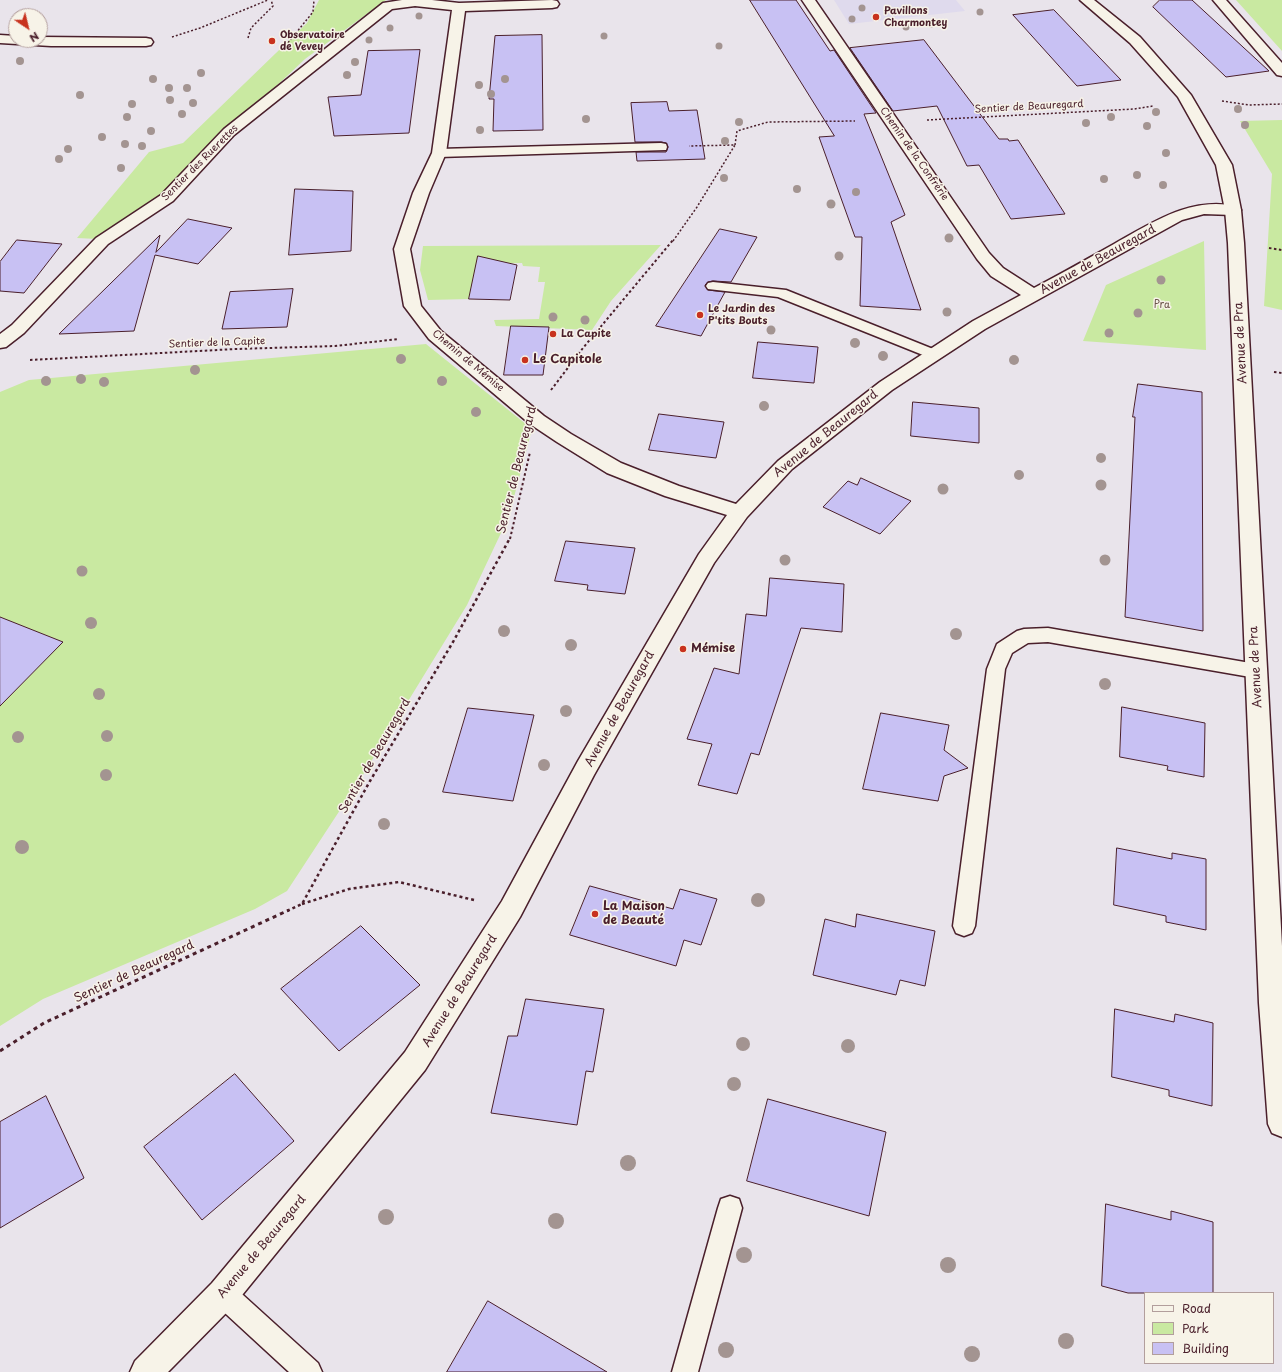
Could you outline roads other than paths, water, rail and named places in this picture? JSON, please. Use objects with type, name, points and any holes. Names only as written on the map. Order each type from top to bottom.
[{"type":"street","name":"Chemin de la Confrérie","points":[[808,0],[930,177],[982,256],[997,272],[1033,295]]},
{"type":"street","name":"Avenue de Pra","points":[[1086,0],[1135,40],[1184,95],[1224,165],[1233,210],[1272,1003],[1282,1124]]},
{"type":"street","points":[[1219,0],[1282,72]]},
{"type":"street","name":"Sentier des Ruerettes","points":[[0,343],[18,328],[102,241],[167,198],[229,132],[388,6],[415,2],[459,7]]},
{"type":"street","points":[[459,7],[552,4]]},
{"type":"street","name":"Chemin de Mémise","points":[[459,7],[439,153],[421,193],[402,249],[413,306],[435,335],[537,420],[614,468],[672,492],[740,512]]},
{"type":"street","points":[[0,39],[51,42],[146,42]]},
{"type":"street","name":"Avenue de Beauregard","points":[[146,1372],[223,1294],[415,1061],[511,909],[586,768],[694,578],[740,512],[791,460],[886,386],[979,325],[1176,217],[1198,209],[1233,210]]},
{"type":"lane","points":[[439,153],[661,147]]},
{"type":"lane","points":[[713,286],[781,293],[933,354]]},
{"type":"lane","points":[[964,926],[996,669],[1004,649],[1024,636],[1048,635],[1256,671]]},
{"type":"lane","points":[[685,1372],[730,1208]]},
{"type":"lane","points":[[223,1294],[309,1372]]},
{"type":"place","name":"Pavillons Charmontey","points":[[876,17]]},
{"type":"place","name":"Observatoire de Vevey","points":[[272,41]]},
{"type":"place","name":"Le Jardin des P'tits Bouts","points":[[700,315]]},
{"type":"place","name":"La Capite","points":[[553,334]]},
{"type":"place","name":"Le Capitole","points":[[525,360]]},
{"type":"place","name":"Mémise","points":[[683,649]]},
{"type":"place","name":"La Maison de Beauté","points":[[595,914]]},
{"type":"park label","name":"Pra","points":[[1162,305]]}]
